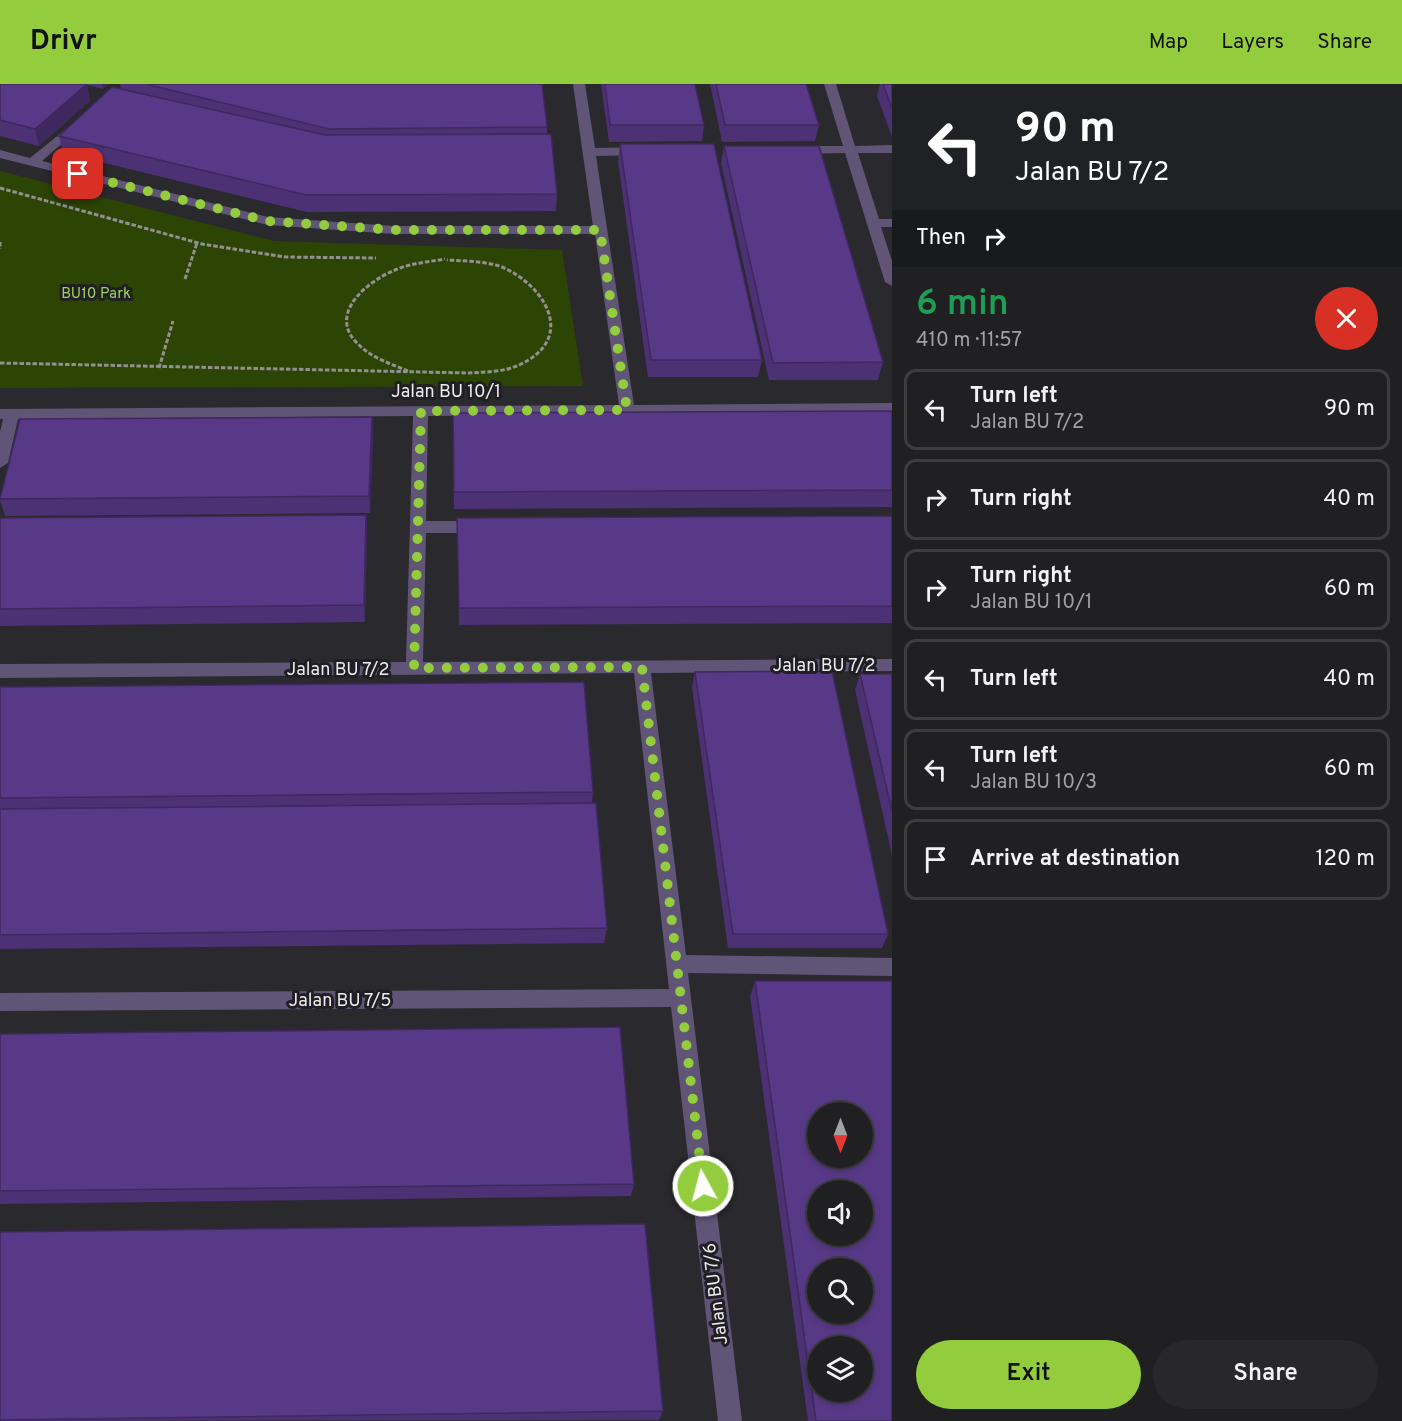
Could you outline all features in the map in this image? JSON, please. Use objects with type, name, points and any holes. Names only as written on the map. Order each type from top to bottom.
[{"type":"street","points":[[579,84],[627,410]]},
{"type":"street","points":[[830,84],[892,282]]},
{"type":"street","points":[[33,162],[88,115]]},
{"type":"street","points":[[779,150],[892,149]]},
{"type":"street","points":[[589,152],[660,151]]},
{"type":"street","points":[[0,154],[268,221],[394,230],[600,230]]},
{"type":"street","points":[[874,223],[892,223]]},
{"type":"street","name":"Jalan BU 10/1","points":[[6,414],[892,408]]},
{"type":"street","points":[[414,668],[421,411]]},
{"type":"street","points":[[0,463],[6,414]]},
{"type":"street","points":[[418,527],[501,526]]},
{"type":"street","name":"Jalan BU 7/2","points":[[0,671],[892,665]]},
{"type":"street","name":"Jalan BU 7/6","points":[[642,667],[730,1421]]},
{"type":"street","points":[[676,964],[892,967]]},
{"type":"street","name":"Jalan BU 7/5","points":[[0,1002],[681,998]]},
{"type":"path","points":[[0,188],[197,243],[285,257],[376,258]]},
{"type":"path","points":[[0,242],[0,249]]},
{"type":"path","points":[[185,279],[197,243]]},
{"type":"path","points":[[0,363],[469,373],[503,370],[525,363],[540,351],[552,333],[553,314],[541,294],[523,277],[489,264],[445,259],[411,259]]},
{"type":"path","points":[[411,373],[369,353],[352,339],[345,323],[348,309],[368,285],[384,275],[405,266],[445,259]]},
{"type":"path","points":[[159,368],[173,321]]},
{"type":"green space","name":"BU10 Park","points":[[0,171],[274,241],[562,250],[583,386],[0,388]]},
{"type":"building","points":[[0,84],[87,84],[35,129],[0,120]]},
{"type":"building","points":[[146,84],[542,84],[547,127],[329,129]]},
{"type":"building","points":[[605,84],[695,84],[704,125],[610,125]]},
{"type":"building","points":[[716,84],[806,84],[819,125],[725,125]]},
{"type":"building","points":[[883,84],[892,84],[892,109]]},
{"type":"building","points":[[112,87],[325,135],[551,134],[557,194],[306,195],[59,136]]},
{"type":"building","points":[[620,144],[714,144],[762,360],[651,360]]},
{"type":"building","points":[[724,146],[819,146],[883,362],[773,363]]},
{"type":"building","points":[[892,411],[892,490],[454,492],[453,413]]},
{"type":"building","points":[[372,417],[369,496],[0,499],[20,419]]},
{"type":"building","points":[[366,515],[364,605],[0,609],[0,518]]},
{"type":"building","points":[[892,516],[892,606],[459,608],[457,518]]},
{"type":"building","points":[[832,671],[888,934],[733,934],[695,672]]},
{"type":"building","points":[[860,674],[892,674],[892,811]]},
{"type":"building","points":[[584,682],[593,792],[0,798],[0,687]]},
{"type":"building","points":[[596,803],[607,928],[0,935],[0,809]]},
{"type":"building","points":[[755,981],[892,981],[892,1421],[816,1421],[813,1402],[873,1402],[873,1336],[807,1336],[807,1356]]},
{"type":"building","points":[[620,1027],[634,1184],[0,1191],[0,1034]]},
{"type":"building","points":[[645,1224],[663,1411],[0,1420],[0,1232]]},
{"type":"route","points":[[78,174],[268,221],[394,230],[600,230],[627,410],[421,411],[414,668],[642,667],[703,1186]]}]
